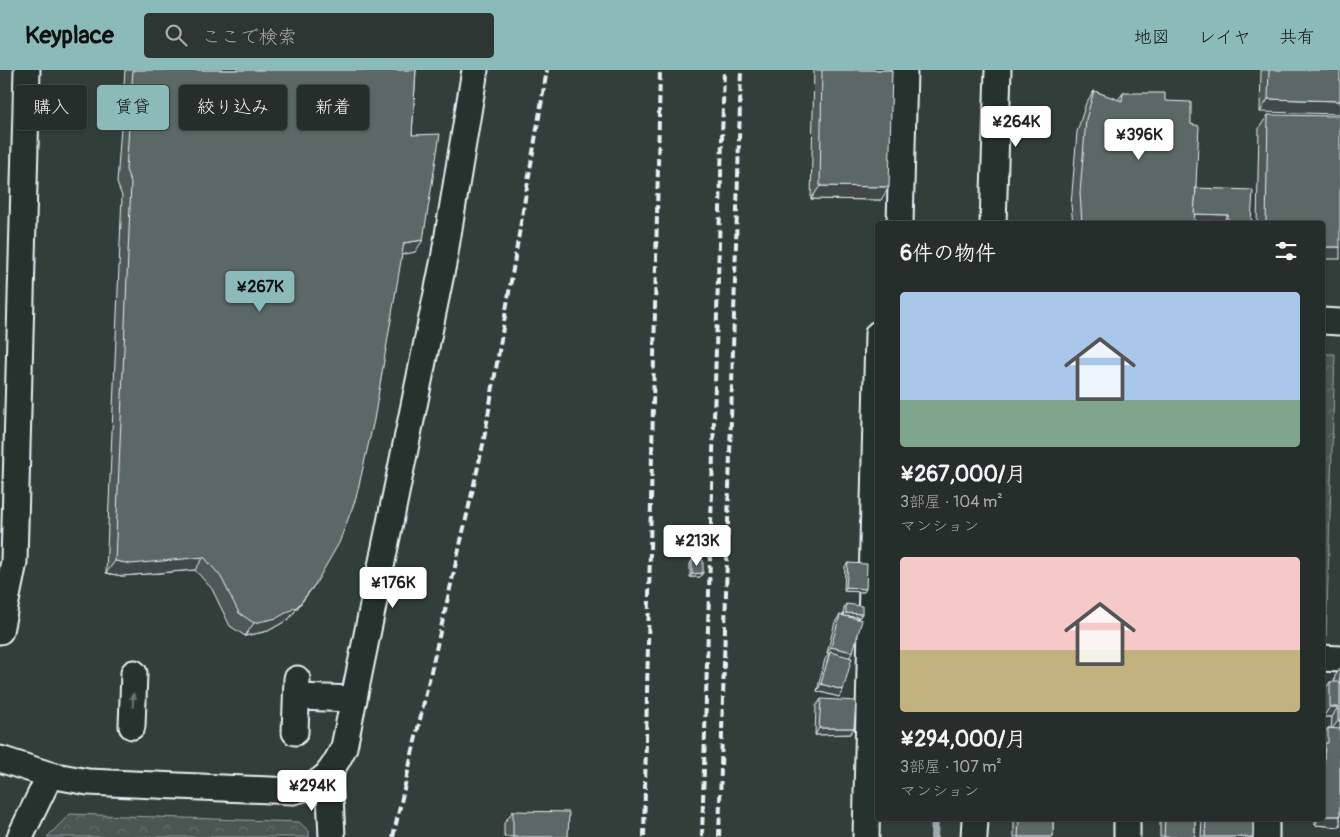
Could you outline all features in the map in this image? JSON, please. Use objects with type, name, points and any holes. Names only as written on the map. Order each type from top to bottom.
[{"type":"street","points":[[1,619],[14,562],[7,547],[11,248],[27,70]]},
{"type":"street","points":[[0,759],[50,775],[88,782],[293,791],[307,788],[323,780],[334,768],[344,747],[444,259],[475,70]]},
{"type":"street","points":[[900,221],[904,70]]},
{"type":"street","points":[[993,221],[998,70]]},
{"type":"street","points":[[1325,321],[1340,322]]},
{"type":"street","points":[[866,837],[875,460]]},
{"type":"street","points":[[1325,658],[1340,658]]},
{"type":"street","points":[[132,726],[134,673]]},
{"type":"street","points":[[295,732],[297,688],[354,699]]},
{"type":"street","points":[[20,837],[50,775]]},
{"type":"street","points":[[323,780],[330,795],[332,837]]},
{"type":"street","points":[[974,837],[975,821]]},
{"type":"street","points":[[1127,821],[1127,837]]},
{"type":"street","points":[[1266,821],[1266,837]]},
{"type":"green space","points":[[1325,354],[1335,354],[1326,642]]},
{"type":"green space","points":[[70,814],[299,822],[309,831],[309,837],[47,837]]},
{"type":"building","points":[[133,70],[416,70],[412,135],[440,134],[423,240],[404,243],[374,420],[356,498],[339,543],[316,583],[298,606],[277,618],[254,623],[239,613],[221,577],[204,557],[131,564],[115,561],[131,183],[126,170],[129,130],[169,130],[169,85],[132,85]]},
{"type":"building","points":[[822,70],[892,70],[889,187],[820,186]]},
{"type":"building","points":[[1269,70],[1340,70],[1340,101],[1268,99]]},
{"type":"building","points":[[1094,91],[1122,101],[1123,93],[1165,93],[1165,101],[1191,102],[1191,124],[1199,126],[1194,221],[1082,221],[1080,193],[1086,119]]},
{"type":"building","points":[[1268,115],[1340,116],[1340,247],[1325,247],[1325,221],[1266,221]]},
{"type":"building","points":[[1196,188],[1253,190],[1251,221],[1228,221],[1228,215],[1194,214]]},
{"type":"building","points":[[692,560],[703,560],[703,573],[692,574]]},
{"type":"building","points":[[848,563],[867,564],[866,589],[846,587]]},
{"type":"building","points":[[846,604],[862,606],[862,614],[846,613]]},
{"type":"building","points":[[840,615],[862,620],[853,652],[831,647]]},
{"type":"building","points":[[830,652],[852,658],[843,690],[821,684]]},
{"type":"building","points":[[1330,682],[1340,682],[1340,721],[1338,721],[1338,707],[1330,707]]},
{"type":"building","points":[[821,699],[856,701],[854,728],[819,728]]},
{"type":"building","points":[[1328,728],[1340,729],[1340,816],[1325,816],[1325,743],[1328,743]]},
{"type":"building","points":[[513,811],[569,812],[568,837],[513,837]]},
{"type":"building","points":[[1019,821],[1053,821],[1053,837],[1018,837]]},
{"type":"building","points":[[1165,821],[1195,821],[1195,837],[1164,837]]},
{"type":"building","points":[[1206,821],[1253,821],[1253,837],[1205,837]]},
{"type":"waterway","points":[[934,837],[935,821]]},
{"type":"railway","points":[[393,837],[483,445],[547,70]]},
{"type":"railway","points":[[644,837],[660,70]]},
{"type":"railway","points":[[702,837],[724,70]]},
{"type":"railway","points":[[719,837],[741,70]]}]
